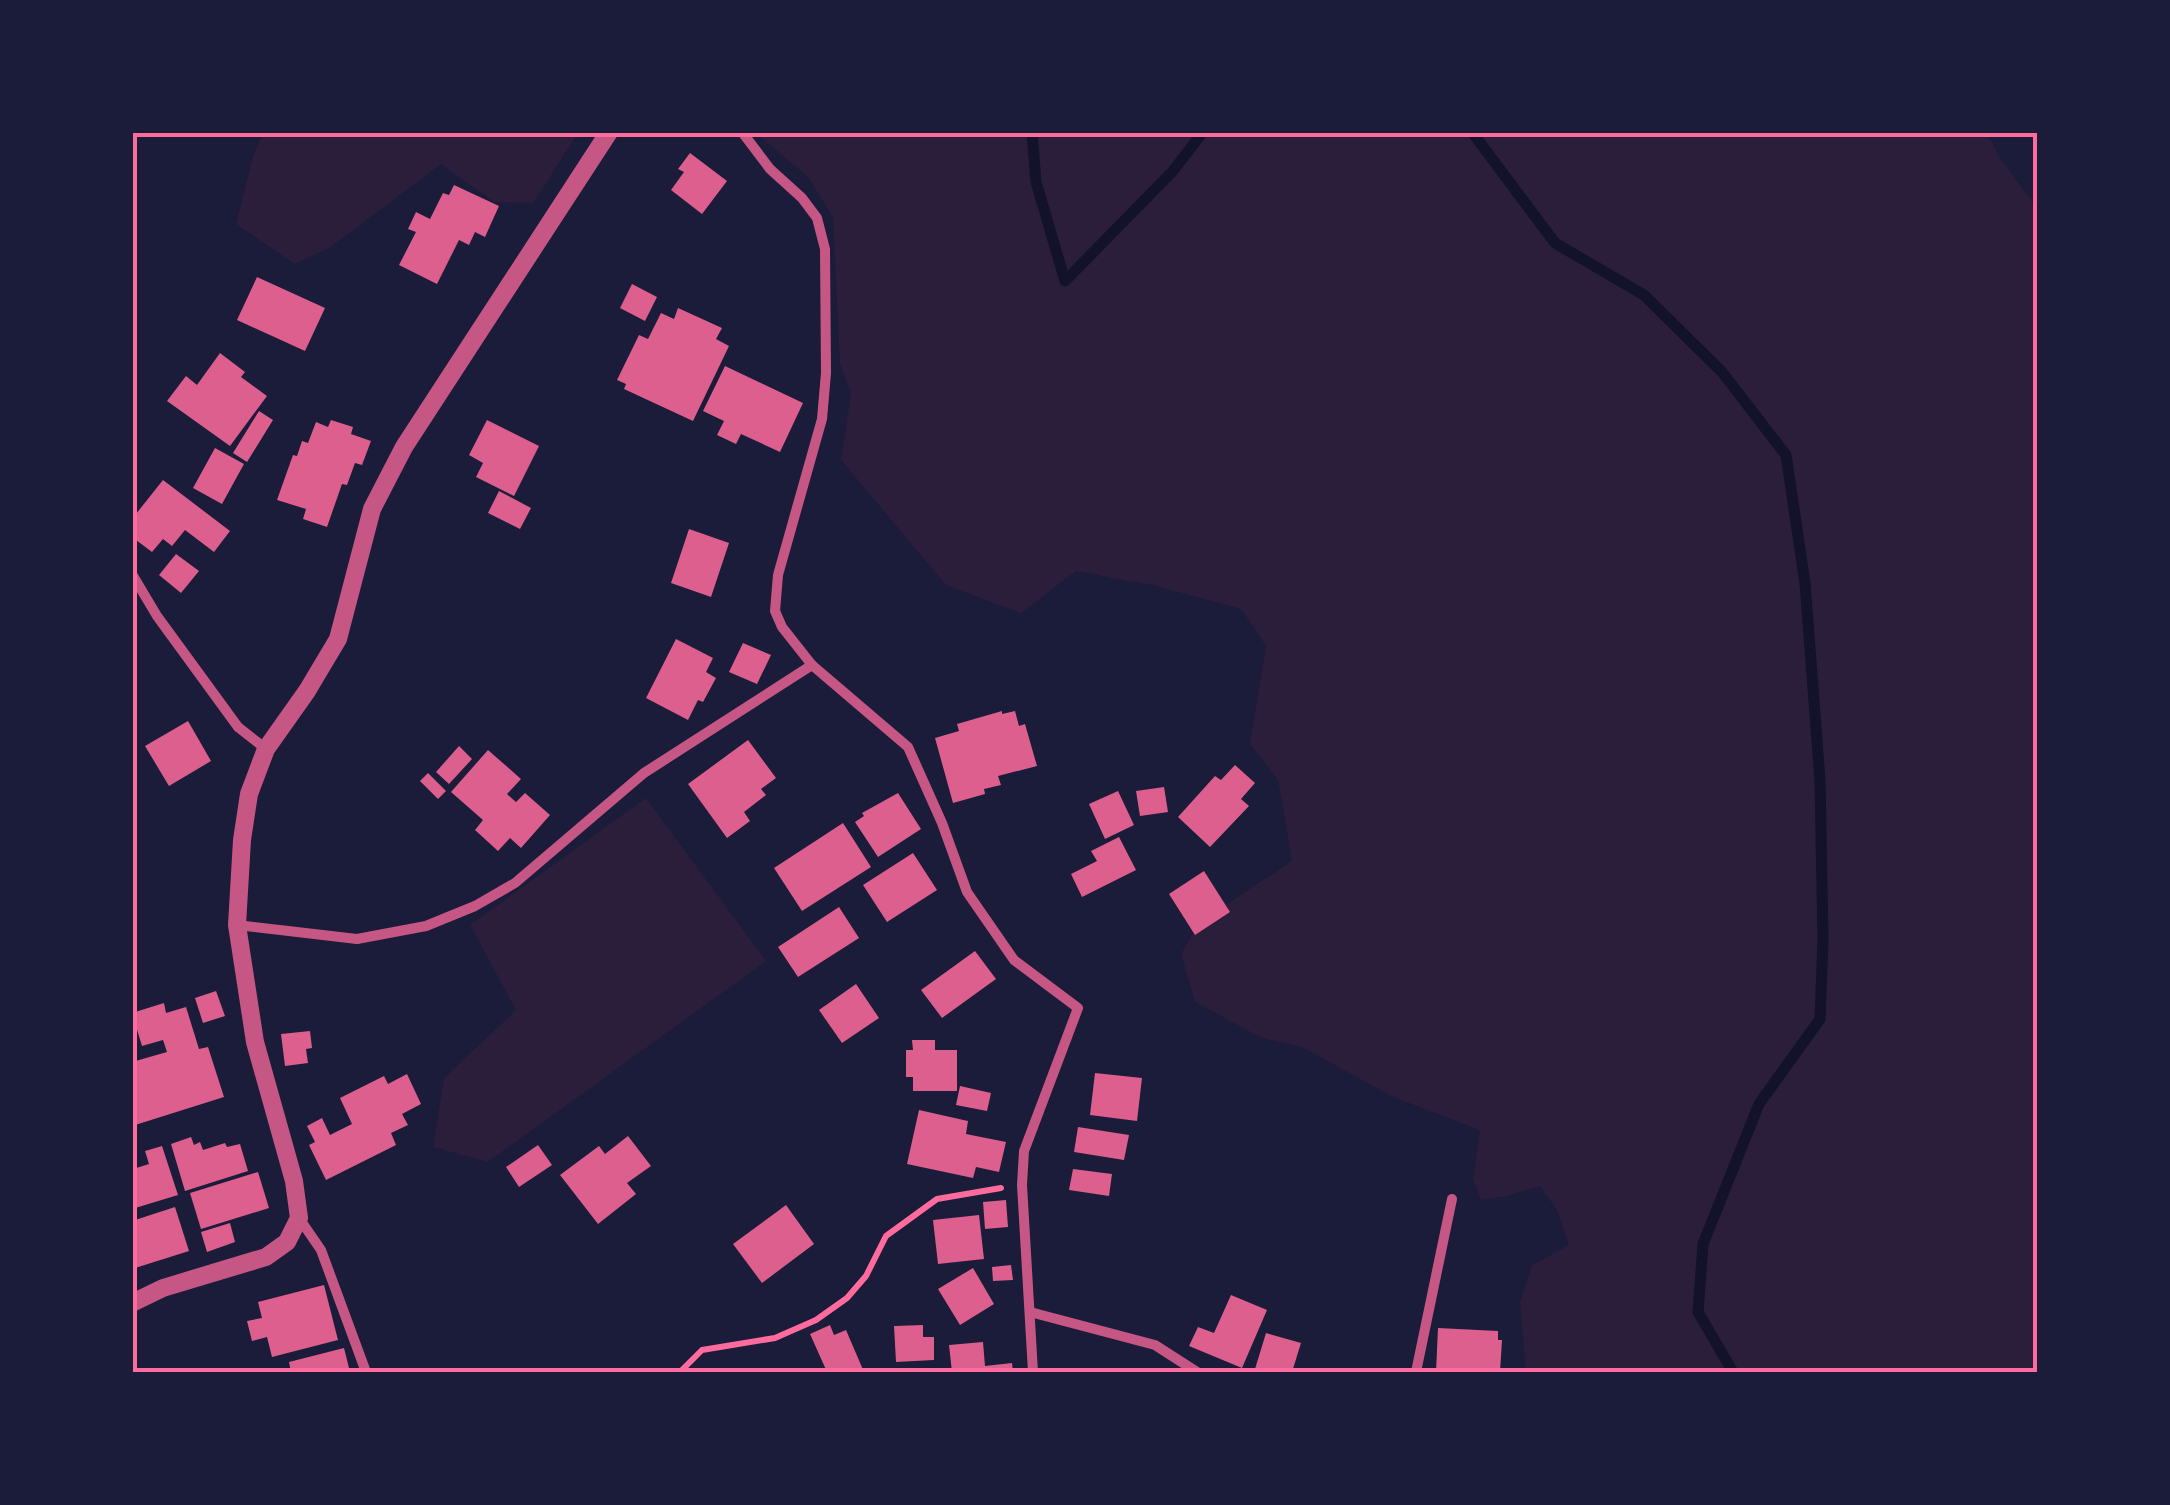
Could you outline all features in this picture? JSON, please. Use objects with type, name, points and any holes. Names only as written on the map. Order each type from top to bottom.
[{"type":"street","points":[[366,1372],[321,1250],[299,1218],[294,1181],[255,1042],[238,925],[244,825],[250,794],[266,748],[308,691],[338,639],[372,509],[404,448],[608,132]]},
{"type":"street","points":[[742,132],[770,169],[802,198],[817,218],[825,248],[826,373],[822,419],[778,575],[774,611],[812,664],[908,746],[967,892],[1014,960],[1078,1008],[1024,1151],[1022,1184],[1032,1372]]},
{"type":"street","points":[[132,574],[157,616],[238,727],[266,748]]},
{"type":"street","points":[[238,925],[357,939],[426,926],[475,906],[514,883],[644,773],[812,664]]},
{"type":"street","points":[[1416,1372],[1452,1199]]},
{"type":"street","points":[[132,1303],[163,1288],[266,1257],[287,1242],[299,1218]]},
{"type":"street","points":[[1030,1312],[1155,1344],[1197,1372]]},
{"type":"path","points":[[680,1372],[702,1350],[775,1338],[816,1320],[847,1298],[866,1276],[886,1236],[936,1199],[1022,1184]]},
{"type":"shaded area","points":[[263,132],[578,133],[533,203],[494,202],[441,164],[329,248],[295,264],[236,224]]},
{"type":"shaded area","points":[[756,133],[1987,133],[2038,210],[2037,1372],[1526,1372],[1520,1302],[1532,1265],[1569,1245],[1557,1210],[1540,1186],[1481,1200],[1473,1179],[1480,1130],[1393,1097],[1302,1047],[1262,1038],[1195,1002],[1181,954],[1199,923],[1292,861],[1278,780],[1250,744],[1266,646],[1241,609],[1156,586],[1076,571],[1021,613],[946,585],[841,460],[851,393],[840,364],[833,218],[809,178]]},
{"type":"shaded area","points":[[646,798],[766,961],[488,1162],[433,1147],[444,1078],[516,1010],[470,925]]},
{"type":"building","points":[[690,153],[727,181],[702,214],[671,190],[684,172],[678,169]]},
{"type":"building","points":[[454,185],[499,206],[485,237],[475,232],[469,245],[459,240],[437,284],[399,265],[416,232],[408,229],[416,212],[430,219],[443,193],[449,195]]},
{"type":"building","points":[[257,277],[325,308],[305,351],[237,320]]},
{"type":"building","points":[[632,284],[657,297],[645,321],[620,308]]},
{"type":"building","points":[[678,308],[722,328],[716,339],[729,346],[693,421],[624,389],[626,384],[617,380],[639,335],[648,339],[661,313],[674,319]]},
{"type":"building","points":[[220,353],[245,372],[241,377],[267,396],[230,446],[167,401],[186,376],[197,385]]},
{"type":"building","points":[[725,366],[803,403],[780,452],[741,434],[736,444],[717,435],[724,421],[703,411]]},
{"type":"building","points":[[259,411],[273,420],[247,462],[233,453]]},
{"type":"building","points":[[331,420],[353,427],[351,434],[371,441],[362,465],[355,463],[347,485],[342,484],[327,527],[303,519],[306,509],[277,500],[302,441],[308,443],[316,422],[328,427]]},
{"type":"building","points":[[487,420],[539,446],[514,496],[476,477],[483,463],[469,455]]},
{"type":"building","points":[[215,448],[244,464],[222,504],[193,488]]},
{"type":"building","points":[[163,480],[230,531],[214,552],[185,530],[172,546],[163,539],[152,552],[132,537],[132,519]]},
{"type":"building","points":[[499,491],[531,508],[520,529],[488,513]]},
{"type":"building","points":[[689,529],[729,543],[711,597],[671,583]]},
{"type":"building","points":[[176,554],[199,571],[181,593],[159,575]]},
{"type":"building","points":[[676,639],[713,658],[706,672],[716,678],[688,720],[646,698]]},
{"type":"building","points":[[743,643],[771,655],[757,684],[729,672]]},
{"type":"building","points":[[1015,711],[1019,726],[1025,724],[1037,766],[998,776],[1001,785],[953,803],[935,738],[959,731],[957,724]]},
{"type":"building","points":[[188,721],[211,761],[169,786],[145,746]]},
{"type":"building","points":[[748,740],[776,778],[761,789],[766,795],[744,812],[750,821],[727,838],[688,784]]},
{"type":"building","points":[[459,746],[472,759],[449,784],[436,772]]},
{"type":"building","points":[[488,750],[521,779],[507,794],[516,802],[525,793],[550,815],[521,848],[510,838],[498,851],[475,830],[483,820],[451,792]]},
{"type":"building","points":[[1235,765],[1255,783],[1241,799],[1249,806],[1210,847],[1178,817],[1215,776],[1221,780]]},
{"type":"building","points":[[428,773],[446,791],[438,799],[420,781]]},
{"type":"building","points":[[1164,787],[1168,812],[1140,816],[1136,791]]},
{"type":"building","points":[[1118,791],[1134,825],[1105,839],[1089,804]]},
{"type":"building","points":[[898,793],[921,829],[878,857],[855,822],[864,816],[862,813]]},
{"type":"building","points":[[843,823],[871,867],[802,911],[774,868]]},
{"type":"building","points":[[1119,837],[1136,870],[1082,897],[1071,874],[1097,861],[1091,851]]},
{"type":"building","points":[[913,853],[937,890],[887,922],[863,885]]},
{"type":"building","points":[[1204,871],[1230,912],[1195,935],[1169,894]]},
{"type":"building","points":[[839,907],[859,938],[798,977],[778,947]]},
{"type":"building","points":[[975,951],[996,979],[942,1018],[921,990]]},
{"type":"building","points":[[856,984],[879,1018],[842,1043],[819,1010]]},
{"type":"building","points":[[216,991],[225,1016],[203,1023],[195,998]]},
{"type":"building","points":[[164,1003],[166,1013],[186,1007],[199,1049],[208,1047],[224,1097],[132,1126],[132,1062],[167,1052],[163,1040],[142,1046],[132,1013]]},
{"type":"building","points":[[310,1031],[312,1048],[306,1049],[308,1063],[285,1066],[281,1034]]},
{"type":"building","points":[[912,1040],[935,1040],[935,1050],[957,1050],[957,1091],[913,1091],[913,1077],[906,1077],[906,1050],[913,1050]]},
{"type":"building","points":[[1095,1073],[1142,1078],[1137,1121],[1090,1115]]},
{"type":"building","points":[[407,1074],[421,1104],[402,1114],[408,1125],[391,1133],[396,1145],[326,1180],[309,1145],[315,1142],[307,1126],[322,1118],[330,1135],[352,1124],[340,1098],[384,1076],[388,1084]]},
{"type":"building","points":[[960,1086],[991,1093],[987,1111],[956,1105]]},
{"type":"building","points":[[919,1110],[968,1121],[966,1134],[1006,1142],[999,1172],[976,1167],[973,1178],[907,1164]]},
{"type":"building","points":[[1078,1127],[1129,1135],[1124,1160],[1074,1152]]},
{"type":"building","points":[[628,1136],[651,1166],[627,1183],[636,1194],[598,1224],[560,1175],[599,1146],[605,1154]]},
{"type":"building","points":[[191,1137],[194,1145],[200,1142],[203,1150],[225,1143],[227,1147],[240,1144],[248,1171],[185,1191],[171,1144]]},
{"type":"building","points":[[538,1145],[552,1165],[519,1187],[506,1167]]},
{"type":"building","points":[[162,1146],[178,1195],[132,1209],[133,1169],[149,1164],[145,1151]]},
{"type":"building","points":[[1073,1169],[1112,1174],[1109,1196],[1069,1190]]},
{"type":"building","points":[[258,1172],[269,1208],[201,1229],[190,1193]]},
{"type":"building","points":[[1006,1200],[1008,1227],[985,1229],[983,1202]]},
{"type":"building","points":[[786,1205],[814,1244],[762,1283],[733,1244]]},
{"type":"building","points":[[175,1207],[189,1251],[132,1269],[132,1221]]},
{"type":"building","points":[[979,1215],[984,1259],[938,1264],[933,1220]]},
{"type":"building","points":[[230,1223],[235,1242],[207,1252],[201,1232]]},
{"type":"building","points":[[1011,1265],[1013,1280],[993,1281],[992,1267]]},
{"type":"building","points":[[973,1268],[994,1304],[960,1325],[938,1289]]},
{"type":"building","points":[[324,1285],[338,1340],[272,1357],[267,1337],[252,1341],[247,1321],[262,1318],[258,1302]]},
{"type":"building","points":[[1231,1295],[1267,1310],[1242,1368],[1189,1346],[1198,1327],[1214,1333]]},
{"type":"building","points":[[830,1325],[834,1335],[846,1330],[864,1372],[827,1372],[810,1334]]},
{"type":"building","points":[[923,1325],[923,1337],[934,1337],[934,1360],[896,1362],[894,1326]]},
{"type":"building","points":[[1438,1328],[1498,1331],[1498,1340],[1502,1340],[1500,1372],[1436,1372]]},
{"type":"building","points":[[1266,1333],[1301,1343],[1292,1372],[1255,1369]]},
{"type":"building","points":[[983,1342],[985,1366],[1012,1363],[1013,1372],[952,1372],[949,1345]]},
{"type":"building","points":[[344,1348],[350,1372],[291,1372],[289,1362]]},
{"type":"waterway","points":[[1032,132],[1036,182],[1065,281],[1172,172],[1203,132]]},
{"type":"waterway","points":[[1472,132],[1555,243],[1644,295],[1722,372],[1786,455],[1805,583],[1820,780],[1820,1019],[1759,1104],[1703,1244],[1698,1312],[1733,1372]]}]
